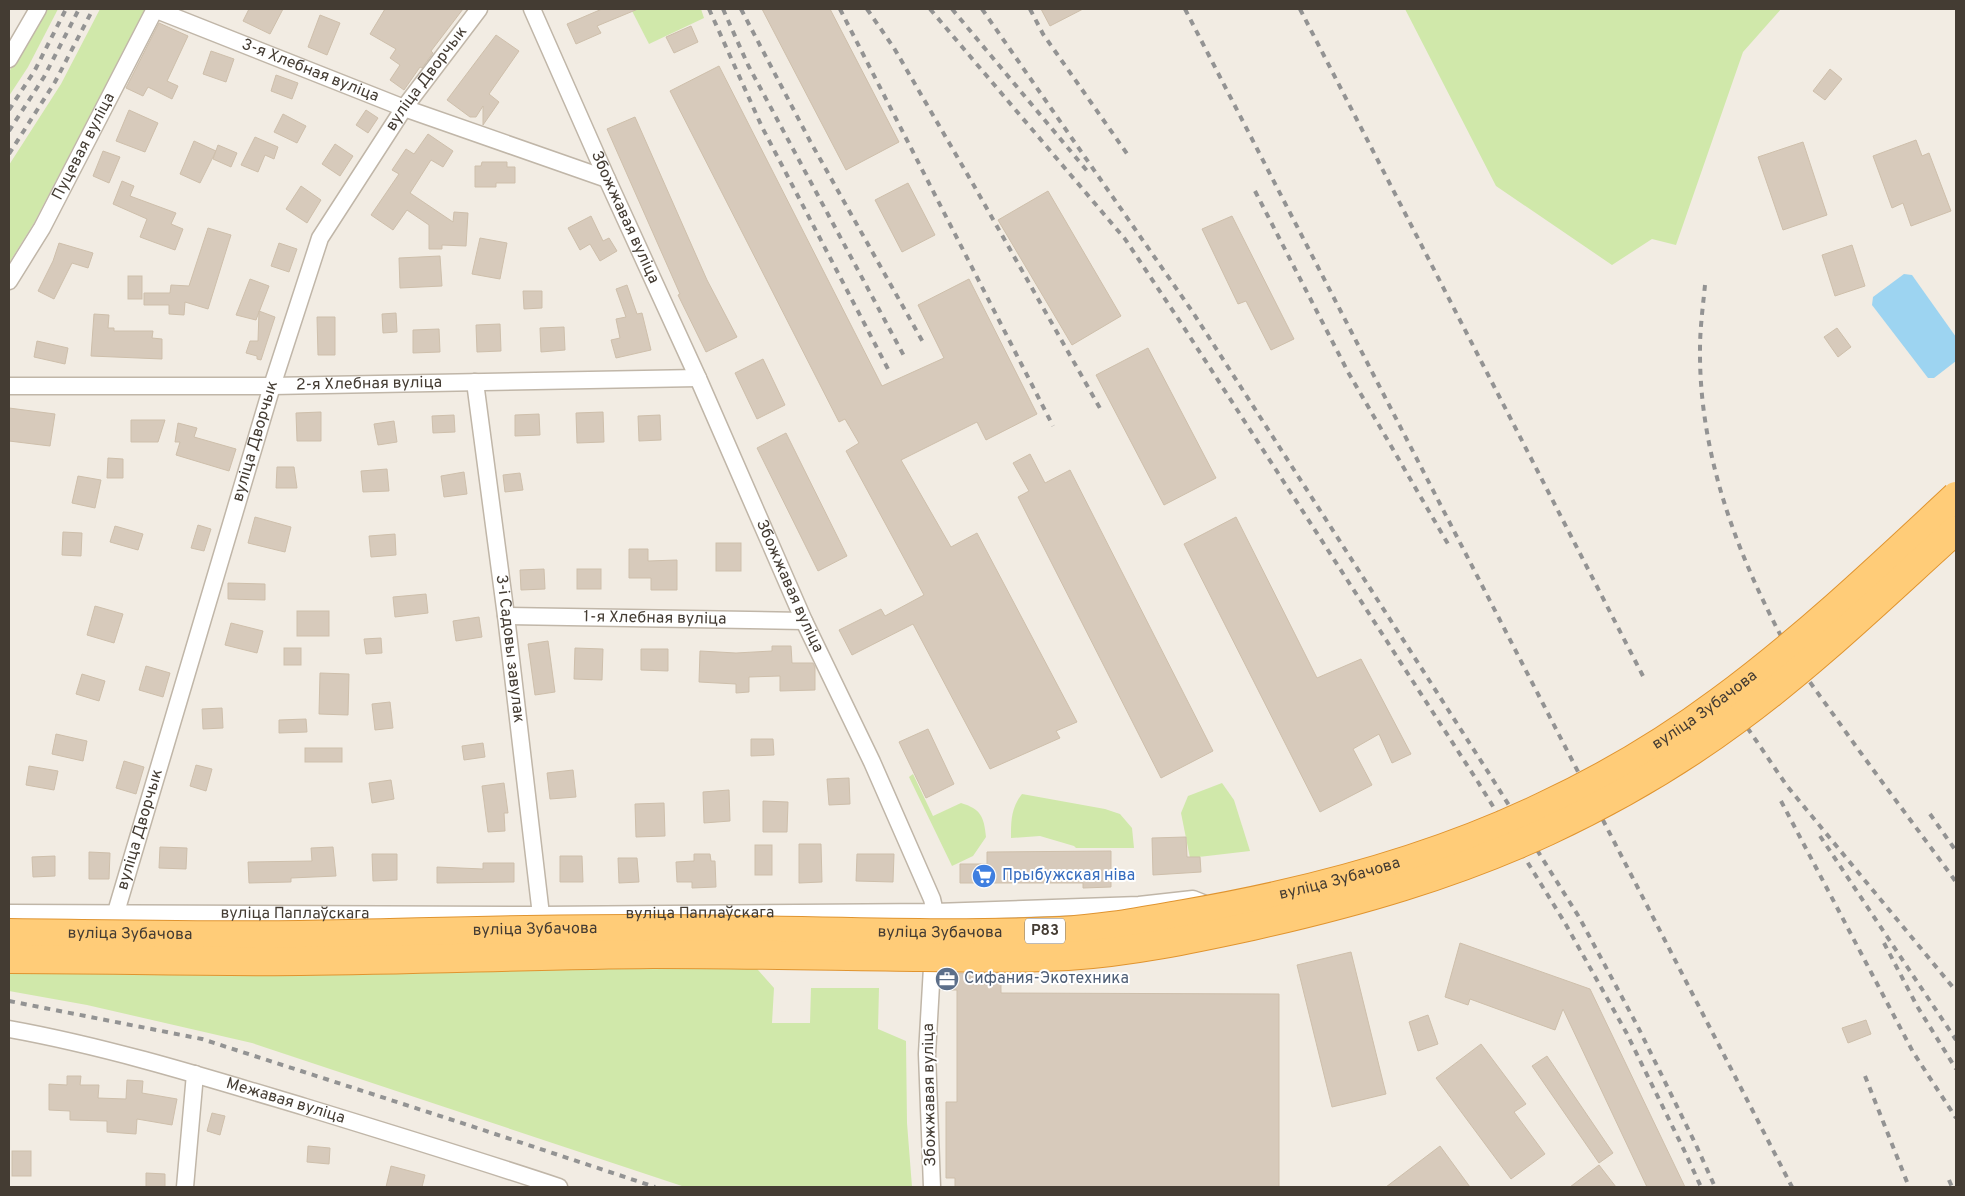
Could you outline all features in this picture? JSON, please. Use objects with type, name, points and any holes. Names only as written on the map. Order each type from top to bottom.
[{"type":"highway","name":"вуліца Зубачова","points":[[9,933],[296,935],[651,928],[1065,931],[1133,923],[1225,907],[1313,887],[1438,850],[1493,829],[1542,807],[1618,767],[1721,700],[1863,582],[1956,496]]},
{"type":"highway","name":"вуліца Зубачова","points":[[9,958],[296,961],[652,954],[984,958],[1069,956],[1139,949],[1239,929],[1320,911],[1446,874],[1502,852],[1552,829],[1629,789],[1699,745],[1774,690],[1878,602],[1956,530]]},
{"type":"street","points":[[9,59],[38,9]]},
{"type":"street","name":"3-я Хлебная вуліца","points":[[154,9],[404,108],[607,179]]},
{"type":"street","name":"Пуцевая вуліца","points":[[9,282],[42,228],[154,9]]},
{"type":"street","name":"вуліца Дворчык","points":[[116,912],[272,386],[320,238],[404,108],[479,9]]},
{"type":"street","name":"Збожжавая вуліца","points":[[532,9],[698,378],[804,621],[872,762],[932,899],[935,912],[927,1054],[932,1187]]},
{"type":"street","name":"2-я Хлебная вуліца","points":[[9,386],[272,386],[698,378]]},
{"type":"street","name":"3-і Садовы завулак","points":[[475,382],[506,616],[541,915]]},
{"type":"street","name":"1-я Хлебная вуліца","points":[[506,616],[804,621]]},
{"type":"street","name":"вуліца Паплаўскага","points":[[9,913],[541,915],[935,912],[1139,905],[1193,899],[1238,914],[1357,888]]},
{"type":"street","name":"Межавая вуліца","points":[[9,1029],[52,1037],[195,1074],[559,1187]]},
{"type":"street","points":[[185,1187],[195,1074]]},
{"type":"green space","points":[[43,9],[58,9],[28,67],[9,96],[9,72]]},
{"type":"green space","points":[[100,9],[145,9],[34,223],[9,263],[9,165],[61,84]]},
{"type":"green space","points":[[631,9],[701,9],[704,18],[649,44]]},
{"type":"green space","points":[[1405,9],[1781,9],[1743,52],[1676,245],[1652,239],[1612,265],[1496,186]]},
{"type":"green space","points":[[913,774],[933,816],[961,803],[973,808],[980,815],[986,837],[973,856],[952,866],[909,777]]},
{"type":"green space","points":[[1222,783],[1234,800],[1250,851],[1190,858],[1181,813],[1188,796]]},
{"type":"green space","points":[[1022,794],[1105,809],[1120,814],[1132,828],[1134,848],[1076,848],[1040,836],[1011,838],[1014,810]]},
{"type":"green space","points":[[727,935],[774,988],[772,1023],[810,1023],[811,988],[879,988],[878,1029],[906,1041],[907,1123],[912,1187],[685,1187],[252,1043],[87,1005],[9,991],[9,939]]},
{"type":"water","points":[[1904,274],[1912,275],[1956,337],[1956,361],[1934,378],[1928,378],[1872,305],[1873,297]]},
{"type":"building","points":[[249,9],[283,9],[270,34],[243,21]]},
{"type":"building","points":[[385,9],[463,9],[431,51],[433,53],[422,68],[420,67],[404,90],[390,80],[400,65],[390,58],[396,49],[370,34]]},
{"type":"building","points":[[602,9],[638,9],[597,26],[601,33],[576,44],[567,24]]},
{"type":"building","points":[[762,9],[830,9],[899,142],[846,170]]},
{"type":"building","points":[[1041,9],[1083,9],[1050,26]]},
{"type":"building","points":[[320,15],[340,23],[327,55],[308,47]]},
{"type":"building","points":[[159,23],[188,36],[167,81],[178,86],[172,99],[148,87],[143,96],[126,88]]},
{"type":"building","points":[[691,26],[698,42],[674,53],[666,37]]},
{"type":"building","points":[[496,35],[519,51],[489,94],[499,102],[483,125],[483,106],[476,117],[470,117],[447,100]]},
{"type":"building","points":[[211,51],[234,59],[226,82],[203,74]]},
{"type":"building","points":[[719,66],[882,386],[944,358],[918,305],[969,279],[1037,414],[986,440],[977,422],[901,460],[951,547],[977,533],[1077,722],[1056,731],[1060,738],[990,769],[913,624],[852,655],[839,630],[881,609],[885,616],[924,595],[846,451],[859,443],[845,419],[839,422],[670,91]]},
{"type":"building","points":[[1830,69],[1842,79],[1825,100],[1813,91]]},
{"type":"building","points":[[276,75],[298,83],[292,99],[271,91]]},
{"type":"building","points":[[129,110],[158,123],[145,152],[116,141]]},
{"type":"building","points":[[366,110],[378,118],[368,133],[356,125]]},
{"type":"building","points":[[283,114],[306,126],[297,143],[274,132]]},
{"type":"building","points":[[635,117],[707,280],[737,337],[706,352],[678,295],[680,294],[607,129]]},
{"type":"building","points":[[428,134],[453,151],[443,167],[431,160],[410,193],[453,222],[454,212],[468,213],[466,246],[442,245],[442,249],[429,249],[429,225],[407,210],[393,230],[371,215],[399,174],[392,170],[406,149],[414,154]]},
{"type":"building","points":[[255,137],[278,147],[274,159],[265,155],[258,172],[241,165]]},
{"type":"building","points":[[1916,140],[1922,156],[1929,153],[1951,211],[1911,226],[1903,203],[1892,208],[1873,156]]},
{"type":"building","points":[[194,141],[216,151],[200,183],[180,174]]},
{"type":"building","points":[[1803,142],[1827,215],[1783,230],[1758,157]]},
{"type":"building","points":[[335,144],[353,156],[340,176],[322,164]]},
{"type":"building","points":[[218,145],[237,153],[231,167],[213,159]]},
{"type":"building","points":[[103,151],[120,157],[109,183],[93,176]]},
{"type":"building","points":[[482,162],[507,162],[507,167],[515,167],[515,183],[496,183],[496,187],[475,187],[475,166],[481,166]]},
{"type":"building","points":[[122,181],[134,186],[130,196],[176,213],[171,224],[183,229],[175,250],[140,237],[147,219],[113,204]]},
{"type":"building","points":[[908,183],[935,235],[902,252],[875,200]]},
{"type":"building","points":[[301,186],[321,200],[307,223],[286,209]]},
{"type":"building","points":[[1048,191],[1121,316],[1072,345],[998,220]]},
{"type":"building","points":[[591,216],[603,241],[609,238],[617,251],[600,261],[590,244],[580,250],[568,228]]},
{"type":"building","points":[[1232,216],[1294,339],[1271,350],[1246,301],[1238,304],[1202,229]]},
{"type":"building","points":[[208,228],[231,235],[208,309],[185,302],[184,315],[169,314],[169,305],[144,305],[144,293],[170,293],[171,285],[189,286]]},
{"type":"building","points":[[480,238],[507,243],[500,279],[472,274]]},
{"type":"building","points":[[59,243],[93,253],[88,268],[72,263],[54,299],[38,291],[53,261]]},
{"type":"building","points":[[279,243],[297,249],[289,272],[271,266]]},
{"type":"building","points":[[1852,245],[1865,286],[1835,296],[1822,255]]},
{"type":"building","points":[[440,256],[442,286],[400,288],[399,258]]},
{"type":"building","points":[[128,276],[142,276],[142,299],[128,299]]},
{"type":"building","points":[[250,279],[269,286],[256,320],[236,315]]},
{"type":"building","points":[[627,285],[637,314],[642,313],[651,350],[616,358],[611,340],[620,338],[616,319],[626,317],[616,289]]},
{"type":"building","points":[[523,291],[542,291],[542,308],[524,309]]},
{"type":"building","points":[[259,311],[275,317],[261,360],[257,359],[257,356],[246,353],[250,341],[258,341]]},
{"type":"building","points":[[396,313],[397,332],[383,333],[382,314]]},
{"type":"building","points":[[94,314],[109,315],[108,328],[114,328],[114,331],[153,331],[152,338],[162,339],[162,359],[91,356]]},
{"type":"building","points":[[317,317],[335,317],[335,355],[318,355]]},
{"type":"building","points":[[500,324],[501,351],[477,352],[476,325]]},
{"type":"building","points":[[564,327],[565,350],[541,352],[540,328]]},
{"type":"building","points":[[1837,328],[1851,347],[1838,357],[1824,337]]},
{"type":"building","points":[[439,329],[440,352],[413,353],[413,330]]},
{"type":"building","points":[[37,341],[68,348],[65,364],[34,357]]},
{"type":"building","points":[[1148,348],[1216,478],[1164,505],[1096,375]]},
{"type":"building","points":[[763,359],[785,405],[757,419],[735,373]]},
{"type":"building","points":[[9,408],[55,414],[50,446],[9,441]]},
{"type":"building","points":[[321,412],[321,441],[297,441],[296,413]]},
{"type":"building","points":[[603,412],[604,442],[577,443],[576,413]]},
{"type":"building","points":[[539,414],[540,435],[515,436],[515,415]]},
{"type":"building","points":[[454,415],[455,432],[433,433],[432,416]]},
{"type":"building","points":[[660,415],[661,440],[639,441],[638,416]]},
{"type":"building","points":[[131,420],[165,420],[158,442],[131,442]]},
{"type":"building","points":[[394,421],[397,442],[378,445],[374,424]]},
{"type":"building","points":[[178,423],[197,428],[194,437],[236,449],[229,471],[176,455],[180,442],[175,442]]},
{"type":"building","points":[[786,433],[847,556],[818,571],[757,448]]},
{"type":"building","points":[[1030,454],[1045,483],[1070,470],[1213,751],[1161,778],[1018,497],[1029,491],[1013,463]]},
{"type":"building","points":[[108,458],[123,459],[123,478],[107,478]]},
{"type":"building","points":[[277,467],[294,467],[297,488],[276,488]]},
{"type":"building","points":[[387,469],[389,491],[363,492],[361,471]]},
{"type":"building","points":[[464,472],[467,494],[444,497],[441,476]]},
{"type":"building","points":[[520,473],[523,490],[505,492],[503,475]]},
{"type":"building","points":[[78,476],[101,480],[95,508],[72,503]]},
{"type":"building","points":[[255,517],[291,527],[285,552],[248,543]]},
{"type":"building","points":[[1236,517],[1317,678],[1361,659],[1411,754],[1392,763],[1379,734],[1353,749],[1372,785],[1320,812],[1184,544]]},
{"type":"building","points":[[198,525],[211,529],[204,551],[191,548]]},
{"type":"building","points":[[115,526],[143,534],[138,550],[110,542]]},
{"type":"building","points":[[63,532],[82,533],[81,556],[62,555]]},
{"type":"building","points":[[395,534],[396,555],[371,557],[369,536]]},
{"type":"building","points":[[716,543],[741,543],[741,571],[716,571]]},
{"type":"building","points":[[629,549],[648,549],[648,561],[677,560],[677,590],[651,590],[651,578],[629,578]]},
{"type":"building","points":[[544,569],[545,589],[521,590],[520,570]]},
{"type":"building","points":[[577,569],[601,569],[601,589],[577,589]]},
{"type":"building","points":[[228,583],[265,584],[265,600],[228,599]]},
{"type":"building","points":[[426,594],[428,613],[395,617],[393,597]]},
{"type":"building","points":[[95,606],[123,614],[114,643],[87,635]]},
{"type":"building","points":[[297,611],[329,611],[329,636],[297,636]]},
{"type":"building","points":[[479,617],[482,637],[456,641],[453,621]]},
{"type":"building","points":[[231,623],[263,631],[257,653],[225,645]]},
{"type":"building","points":[[381,638],[382,653],[366,654],[364,639]]},
{"type":"building","points":[[548,641],[555,692],[535,695],[528,644]]},
{"type":"building","points":[[772,646],[791,646],[792,663],[813,663],[815,667],[815,690],[780,691],[780,676],[749,677],[749,692],[736,693],[736,684],[699,682],[700,651],[736,653],[772,651]]},
{"type":"building","points":[[284,648],[301,648],[301,665],[284,665]]},
{"type":"building","points":[[575,648],[603,649],[602,680],[574,679]]},
{"type":"building","points":[[641,649],[668,649],[668,671],[641,670]]},
{"type":"building","points":[[146,666],[170,673],[163,697],[139,690]]},
{"type":"building","points":[[320,673],[349,674],[348,715],[319,714]]},
{"type":"building","points":[[82,674],[105,681],[99,701],[76,694]]},
{"type":"building","points":[[390,702],[393,728],[375,730],[372,704]]},
{"type":"building","points":[[222,708],[223,728],[203,729],[202,709]]},
{"type":"building","points":[[306,719],[307,732],[279,733],[279,720]]},
{"type":"building","points":[[928,729],[954,784],[926,798],[899,742]]},
{"type":"building","points":[[56,734],[87,741],[83,761],[52,754]]},
{"type":"building","points":[[751,739],[773,739],[774,755],[751,756]]},
{"type":"building","points":[[483,743],[485,757],[464,760],[462,746]]},
{"type":"building","points":[[305,748],[342,748],[342,762],[305,762]]},
{"type":"building","points":[[124,761],[144,767],[136,794],[116,788]]},
{"type":"building","points":[[196,765],[212,769],[206,791],[190,786]]},
{"type":"building","points":[[29,766],[58,771],[54,790],[26,785]]},
{"type":"building","points":[[573,770],[576,797],[550,799],[547,773]]},
{"type":"building","points":[[849,778],[850,804],[829,805],[827,779]]},
{"type":"building","points":[[391,780],[394,799],[372,803],[369,783]]},
{"type":"building","points":[[504,783],[508,813],[504,813],[505,831],[488,832],[482,786]]},
{"type":"building","points":[[729,790],[730,821],[704,823],[703,792]]},
{"type":"building","points":[[763,801],[788,802],[787,832],[763,832]]},
{"type":"building","points":[[664,803],[665,836],[636,837],[635,804]]},
{"type":"building","points":[[1186,837],[1187,857],[1200,857],[1201,872],[1153,875],[1152,838]]},
{"type":"building","points":[[799,844],[821,844],[822,882],[799,883]]},
{"type":"building","points":[[755,845],[772,845],[772,875],[755,875]]},
{"type":"building","points":[[160,847],[187,848],[186,869],[159,868]]},
{"type":"building","points":[[333,847],[336,876],[291,878],[291,882],[249,883],[248,862],[312,861],[311,848]]},
{"type":"building","points":[[1111,851],[1111,887],[1083,888],[1083,883],[960,883],[960,864],[987,864],[987,852]]},
{"type":"building","points":[[89,852],[110,853],[109,879],[89,879]]},
{"type":"building","points":[[372,854],[397,854],[397,880],[373,881]]},
{"type":"building","points":[[694,854],[710,854],[711,861],[715,861],[716,887],[692,888],[692,882],[677,882],[676,862],[694,861]]},
{"type":"building","points":[[857,854],[894,854],[893,882],[856,881]]},
{"type":"building","points":[[55,856],[55,876],[33,877],[32,857]]},
{"type":"building","points":[[560,856],[582,856],[583,882],[560,882]]},
{"type":"building","points":[[618,858],[637,858],[639,882],[619,883]]},
{"type":"building","points":[[483,863],[514,863],[514,882],[437,883],[437,867],[483,869]]},
{"type":"building","points":[[1460,943],[1590,989],[1685,1187],[1647,1187],[1563,1009],[1555,1030],[1470,999],[1468,1005],[1445,997]]},
{"type":"building","points":[[1351,952],[1386,1094],[1332,1107],[1297,965]]},
{"type":"building","points":[[942,973],[1001,974],[1001,993],[1279,994],[1279,1187],[955,1187],[955,1178],[946,1178],[946,1102],[957,1102],[957,990],[942,990]]},
{"type":"building","points":[[1428,1015],[1438,1044],[1418,1051],[1409,1022]]},
{"type":"building","points":[[1866,1020],[1871,1034],[1848,1043],[1842,1028]]},
{"type":"building","points":[[1481,1044],[1526,1104],[1514,1112],[1545,1154],[1511,1179],[1436,1078]]},
{"type":"building","points":[[1547,1056],[1613,1153],[1599,1163],[1532,1066]]},
{"type":"building","points":[[67,1076],[81,1076],[80,1085],[99,1085],[98,1098],[126,1099],[127,1080],[143,1081],[142,1093],[177,1099],[172,1125],[137,1119],[136,1134],[107,1132],[107,1121],[70,1120],[70,1111],[49,1110],[49,1084],[67,1085]]},
{"type":"building","points":[[212,1113],[225,1116],[220,1135],[207,1131]]},
{"type":"building","points":[[308,1146],[330,1148],[329,1164],[307,1162]]},
{"type":"building","points":[[1440,1146],[1470,1187],[1386,1187]]},
{"type":"building","points":[[12,1151],[31,1151],[31,1176],[12,1176]]},
{"type":"building","points":[[1599,1165],[1616,1187],[1570,1187]]},
{"type":"building","points":[[391,1166],[425,1175],[422,1187],[386,1187]]},
{"type":"building","points":[[146,1173],[165,1174],[165,1187],[146,1187]]},
{"type":"railway","points":[[9,110],[35,70],[66,9]]},
{"type":"railway","points":[[9,131],[44,77],[79,9]]},
{"type":"railway","points":[[9,154],[55,82],[93,9]]},
{"type":"railway","points":[[709,9],[762,127],[888,369]]},
{"type":"railway","points":[[723,9],[748,65],[904,356]]},
{"type":"railway","points":[[741,9],[810,141],[924,344]]},
{"type":"railway","points":[[840,9],[1053,426]]},
{"type":"railway","points":[[867,9],[894,48],[1101,410]]},
{"type":"railway","points":[[930,9],[1125,239],[1179,320],[1478,782],[1565,923],[1626,1032],[1701,1187]]},
{"type":"railway","points":[[952,9],[1088,172]]},
{"type":"railway","points":[[982,9],[1192,311],[1579,917],[1638,1027],[1715,1187]]},
{"type":"railway","points":[[1030,9],[1043,34],[1130,158]]},
{"type":"railway","points":[[1185,9],[1792,1187]]},
{"type":"railway","points":[[1300,9],[1644,678]]},
{"type":"railway","points":[[1255,191],[1348,372],[1448,544]]},
{"type":"railway","points":[[1705,285],[1700,349],[1701,387],[1706,424],[1722,497],[1748,568],[1781,636],[1801,669],[1956,882]]},
{"type":"railway","points":[[1734,708],[1787,786],[1956,991]]},
{"type":"railway","points":[[1781,801],[1913,1052],[1956,1118]]},
{"type":"railway","points":[[1930,814],[1956,851]]},
{"type":"railway","points":[[1820,836],[1956,1040]]},
{"type":"railway","points":[[1884,943],[1917,1006],[1956,1069]]},
{"type":"railway","points":[[9,1001],[202,1039],[655,1187]]},
{"type":"railway","points":[[1865,1076],[1909,1187]]},
{"type":"railway","points":[[1949,1180],[1952,1187]]},
{"type":"place","name":"Прыбужская ніва","points":[[984,876]]},
{"type":"place","name":"Сифания-Экотехника","points":[[947,979]]}]
